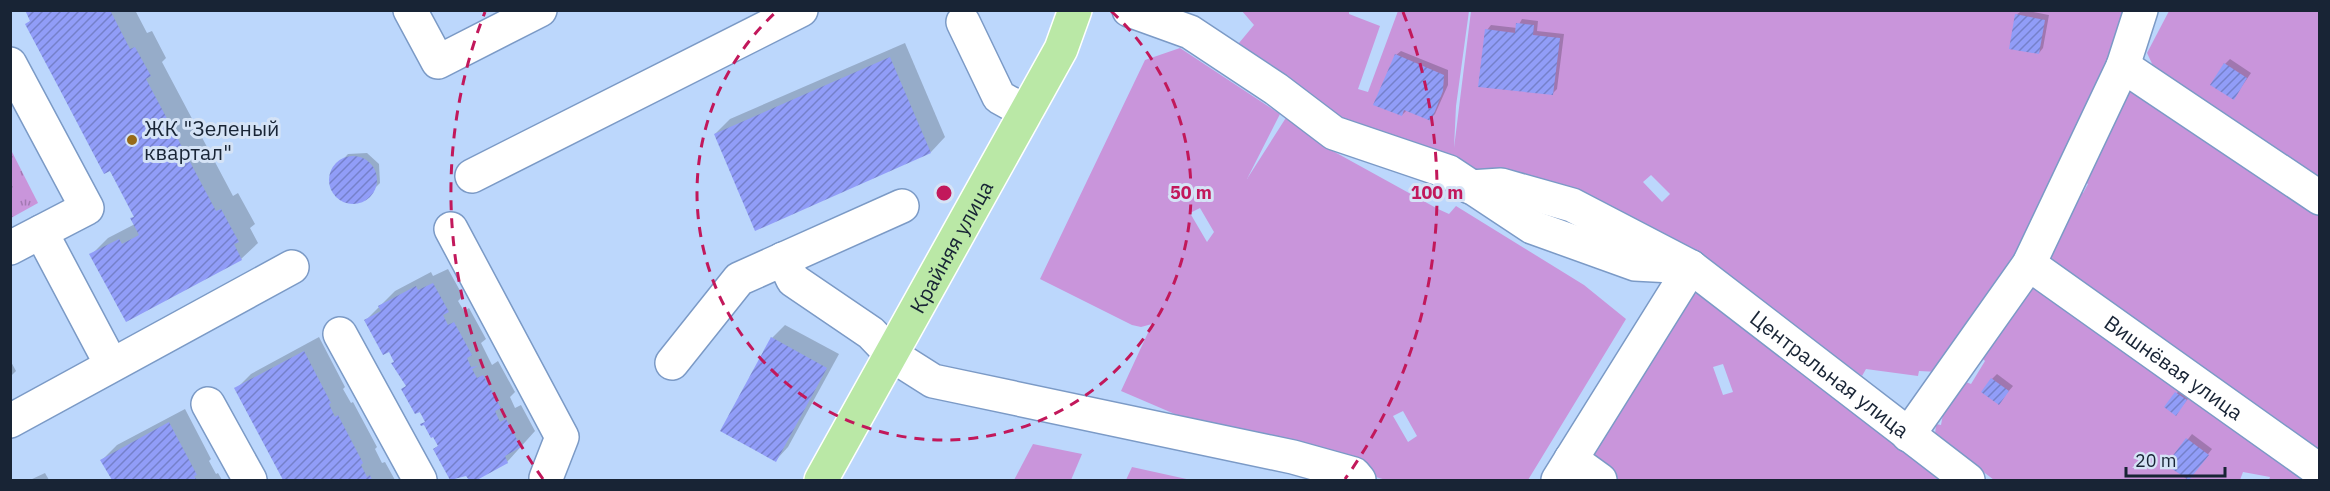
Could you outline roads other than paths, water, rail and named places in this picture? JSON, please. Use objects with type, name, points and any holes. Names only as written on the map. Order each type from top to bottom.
[{"type":"main road","name":"Крайняя улица","points":[[821,480],[1026,112],[1060,49],[1075,10]]},
{"type":"street","points":[[410,10],[438,62],[540,10]]},
{"type":"street","points":[[472,176],[801,10]]},
{"type":"street","points":[[1129,10],[1190,32],[1276,89],[1334,133],[1449,172],[1532,227],[1635,264],[1691,267],[1564,470],[1600,480]]},
{"type":"street","points":[[1908,435],[2029,264],[2123,66],[2141,10]]},
{"type":"street","points":[[963,22],[999,97],[1026,112]]},
{"type":"street","points":[[10,64],[87,208],[10,248]]},
{"type":"street","points":[[2123,66],[2319,198]]},
{"type":"street","points":[[672,363],[739,279],[902,206]]},
{"type":"street","points":[[451,229],[562,437],[547,480]]},
{"type":"street","points":[[41,232],[111,364]]},
{"type":"street","points":[[783,259],[793,280],[871,333],[892,355],[933,381],[1293,457],[1354,474],[1359,480]]},
{"type":"street","name":"Вишнёвая улица","points":[[2029,264],[2319,471]]},
{"type":"street","points":[[10,421],[292,267]]},
{"type":"street","name":"Центральная улица","points":[[1691,267],[1968,480]]},
{"type":"street","points":[[340,334],[420,480]]},
{"type":"street","points":[[208,404],[250,480]]},
{"type":"place","name":"ЖК \"Зеленый квартал\"","points":[[132,140]]}]
